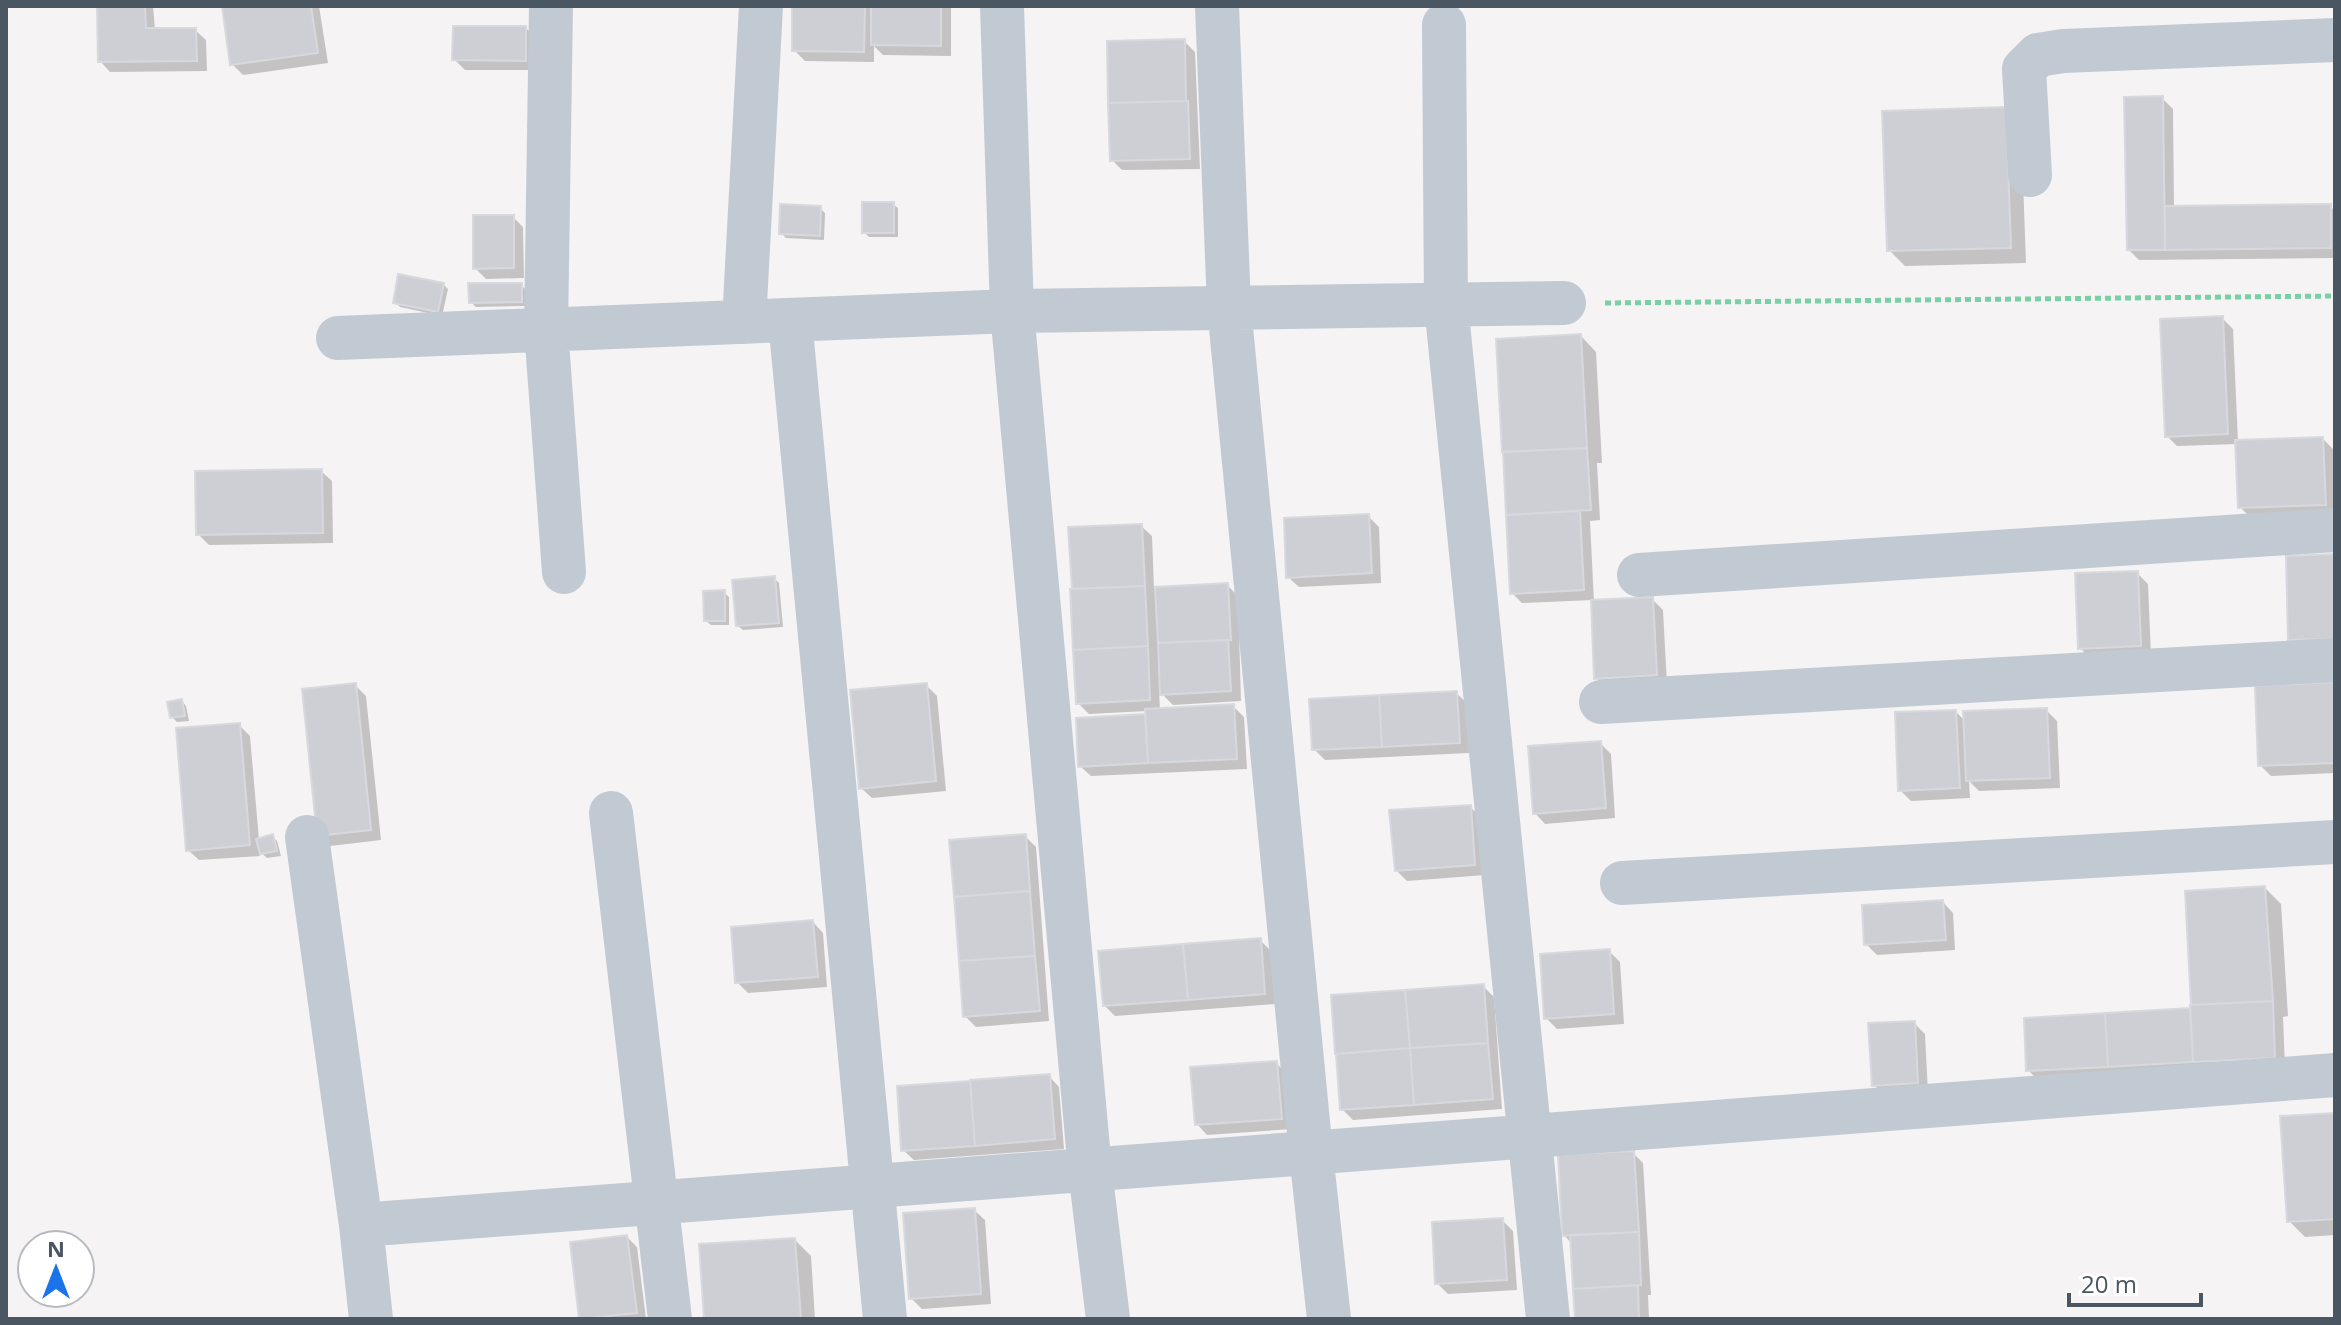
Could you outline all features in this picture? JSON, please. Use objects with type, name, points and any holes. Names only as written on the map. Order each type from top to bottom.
[{"type":"street","points":[[551,6],[546,329],[564,572]]},
{"type":"street","points":[[744,322],[761,6]]},
{"type":"street","points":[[1002,6],[1012,311],[1090,1170],[1108,1319]]},
{"type":"street","points":[[1217,6],[1229,307],[1329,1319]]},
{"type":"street","points":[[1444,25],[1446,304],[1548,1319]]},
{"type":"street","points":[[2030,175],[2024,69],[2038,55],[2111,48],[2335,40]]},
{"type":"street","points":[[338,338],[1012,311],[1564,303]]},
{"type":"street","points":[[790,320],[885,1319]]},
{"type":"street","points":[[1639,575],[2335,530]]},
{"type":"street","points":[[1601,702],[2335,660]]},
{"type":"street","points":[[611,813],[670,1319]]},
{"type":"street","points":[[307,837],[361,1225],[371,1319]]},
{"type":"street","points":[[1622,883],[2335,842]]},
{"type":"street","points":[[361,1225],[2335,1075]]},
{"type":"path","points":[[1564,303],[2335,296]]},
{"type":"building","points":[[97,6],[145,6],[146,28],[196,28],[197,61],[98,62]]},
{"type":"building","points":[[222,6],[311,6],[318,53],[230,65]]},
{"type":"building","points":[[792,6],[865,6],[864,52],[792,51]]},
{"type":"building","points":[[871,6],[941,6],[941,46],[871,45]]},
{"type":"building","points":[[453,26],[526,26],[526,61],[452,60]]},
{"type":"building","points":[[1185,39],[1186,101],[1108,103],[1107,41]]},
{"type":"building","points":[[2163,96],[2165,250],[2127,250],[2124,97]]},
{"type":"building","points":[[1188,101],[1190,159],[1110,161],[1108,103]]},
{"type":"building","points":[[2006,107],[2011,248],[1887,251],[1882,111]]},
{"type":"building","points":[[862,202],[894,202],[894,233],[862,233]]},
{"type":"building","points":[[780,204],[821,206],[820,236],[779,234]]},
{"type":"building","points":[[2331,204],[2331,248],[2165,250],[2165,206]]},
{"type":"building","points":[[473,215],[514,215],[514,268],[473,269]]},
{"type":"building","points":[[398,274],[444,283],[438,312],[393,303]]},
{"type":"building","points":[[468,283],[522,283],[522,302],[469,303]]},
{"type":"building","points":[[2223,316],[2228,434],[2165,437],[2160,319]]},
{"type":"building","points":[[1581,334],[1587,448],[1502,452],[1496,339]]},
{"type":"building","points":[[2323,437],[2326,505],[2238,508],[2235,440]]},
{"type":"building","points":[[1587,448],[1591,510],[1506,515],[1503,452]]},
{"type":"building","points":[[322,469],[323,533],[196,535],[195,471]]},
{"type":"building","points":[[1580,511],[1584,590],[1510,594],[1506,515]]},
{"type":"building","points":[[1369,514],[1372,573],[1286,578],[1284,518]]},
{"type":"building","points":[[1142,524],[1145,586],[1072,589],[1068,527]]},
{"type":"building","points":[[2335,554],[2335,639],[2288,640],[2286,556]]},
{"type":"building","points":[[2138,571],[2141,646],[2078,649],[2075,573]]},
{"type":"building","points":[[775,576],[779,623],[736,626],[732,580]]},
{"type":"building","points":[[1228,583],[1231,640],[1158,643],[1155,587]]},
{"type":"building","points":[[1145,586],[1148,646],[1073,650],[1070,589]]},
{"type":"building","points":[[725,590],[725,621],[704,621],[703,591]]},
{"type":"building","points":[[1653,597],[1657,675],[1594,679],[1591,600]]},
{"type":"building","points":[[1228,640],[1231,691],[1160,695],[1158,643]]},
{"type":"building","points":[[1148,646],[1150,700],[1076,704],[1073,650]]},
{"type":"building","points":[[2335,682],[2335,763],[2258,766],[2255,686]]},
{"type":"building","points":[[356,683],[371,830],[317,836],[302,689]]},
{"type":"building","points":[[927,683],[936,781],[859,789],[850,690]]},
{"type":"building","points":[[1457,691],[1460,743],[1382,747],[1379,695]]},
{"type":"building","points":[[1379,695],[1382,747],[1312,750],[1309,699]]},
{"type":"building","points":[[182,699],[185,716],[170,718],[167,702]]},
{"type":"building","points":[[1234,704],[1237,759],[1148,763],[1145,709]]},
{"type":"building","points":[[2047,708],[2050,778],[1966,781],[1963,711]]},
{"type":"building","points":[[1956,710],[1960,788],[1898,791],[1895,712]]},
{"type":"building","points":[[1145,714],[1148,763],[1078,767],[1076,718]]},
{"type":"building","points":[[240,723],[250,845],[186,851],[176,728]]},
{"type":"building","points":[[1601,741],[1606,808],[1533,814],[1528,746]]},
{"type":"building","points":[[1471,805],[1475,865],[1395,871],[1389,810]]},
{"type":"building","points":[[273,834],[277,851],[260,854],[256,839]]},
{"type":"building","points":[[1026,834],[1030,891],[954,897],[949,840]]},
{"type":"building","points":[[2265,886],[2273,1001],[2191,1005],[2185,891]]},
{"type":"building","points":[[1030,891],[1035,956],[959,961],[954,897]]},
{"type":"building","points":[[1943,900],[1946,940],[1864,945],[1862,905]]},
{"type":"building","points":[[813,920],[818,977],[735,983],[731,927]]},
{"type":"building","points":[[1261,938],[1265,994],[1188,1000],[1183,944]]},
{"type":"building","points":[[1183,944],[1188,1000],[1103,1006],[1098,951]]},
{"type":"building","points":[[1610,949],[1614,1014],[1544,1019],[1540,954]]},
{"type":"building","points":[[1035,956],[1040,1011],[963,1017],[959,961]]},
{"type":"building","points":[[1484,984],[1488,1043],[1410,1048],[1405,990]]},
{"type":"building","points":[[1405,990],[1410,1048],[1335,1054],[1331,995]]},
{"type":"building","points":[[2273,1001],[2275,1058],[2193,1062],[2190,1005]]},
{"type":"building","points":[[2190,1008],[2193,1062],[2108,1067],[2105,1013]]},
{"type":"building","points":[[2105,1013],[2108,1067],[2026,1071],[2024,1018]]},
{"type":"building","points":[[1915,1021],[1918,1083],[1872,1086],[1868,1023]]},
{"type":"building","points":[[1488,1043],[1493,1099],[1414,1105],[1410,1048]]},
{"type":"building","points":[[1410,1048],[1414,1105],[1340,1110],[1336,1054]]},
{"type":"building","points":[[1277,1061],[1282,1119],[1195,1125],[1190,1067]]},
{"type":"building","points":[[1050,1074],[1055,1139],[975,1146],[970,1080]]},
{"type":"building","points":[[970,1081],[975,1146],[901,1151],[897,1086]]},
{"type":"building","points":[[2335,1113],[2335,1219],[2287,1222],[2280,1116]]},
{"type":"building","points":[[1634,1151],[1639,1232],[1562,1236],[1558,1155]]},
{"type":"building","points":[[975,1208],[981,1294],[909,1299],[903,1213]]},
{"type":"building","points":[[1503,1218],[1507,1280],[1435,1284],[1432,1222]]},
{"type":"building","points":[[1639,1232],[1641,1285],[1573,1289],[1570,1235]]},
{"type":"building","points":[[627,1235],[637,1313],[579,1319],[570,1242]]},
{"type":"building","points":[[795,1238],[801,1319],[704,1319],[699,1244]]},
{"type":"building","points":[[1638,1285],[1639,1319],[1575,1319],[1573,1289]]}]
